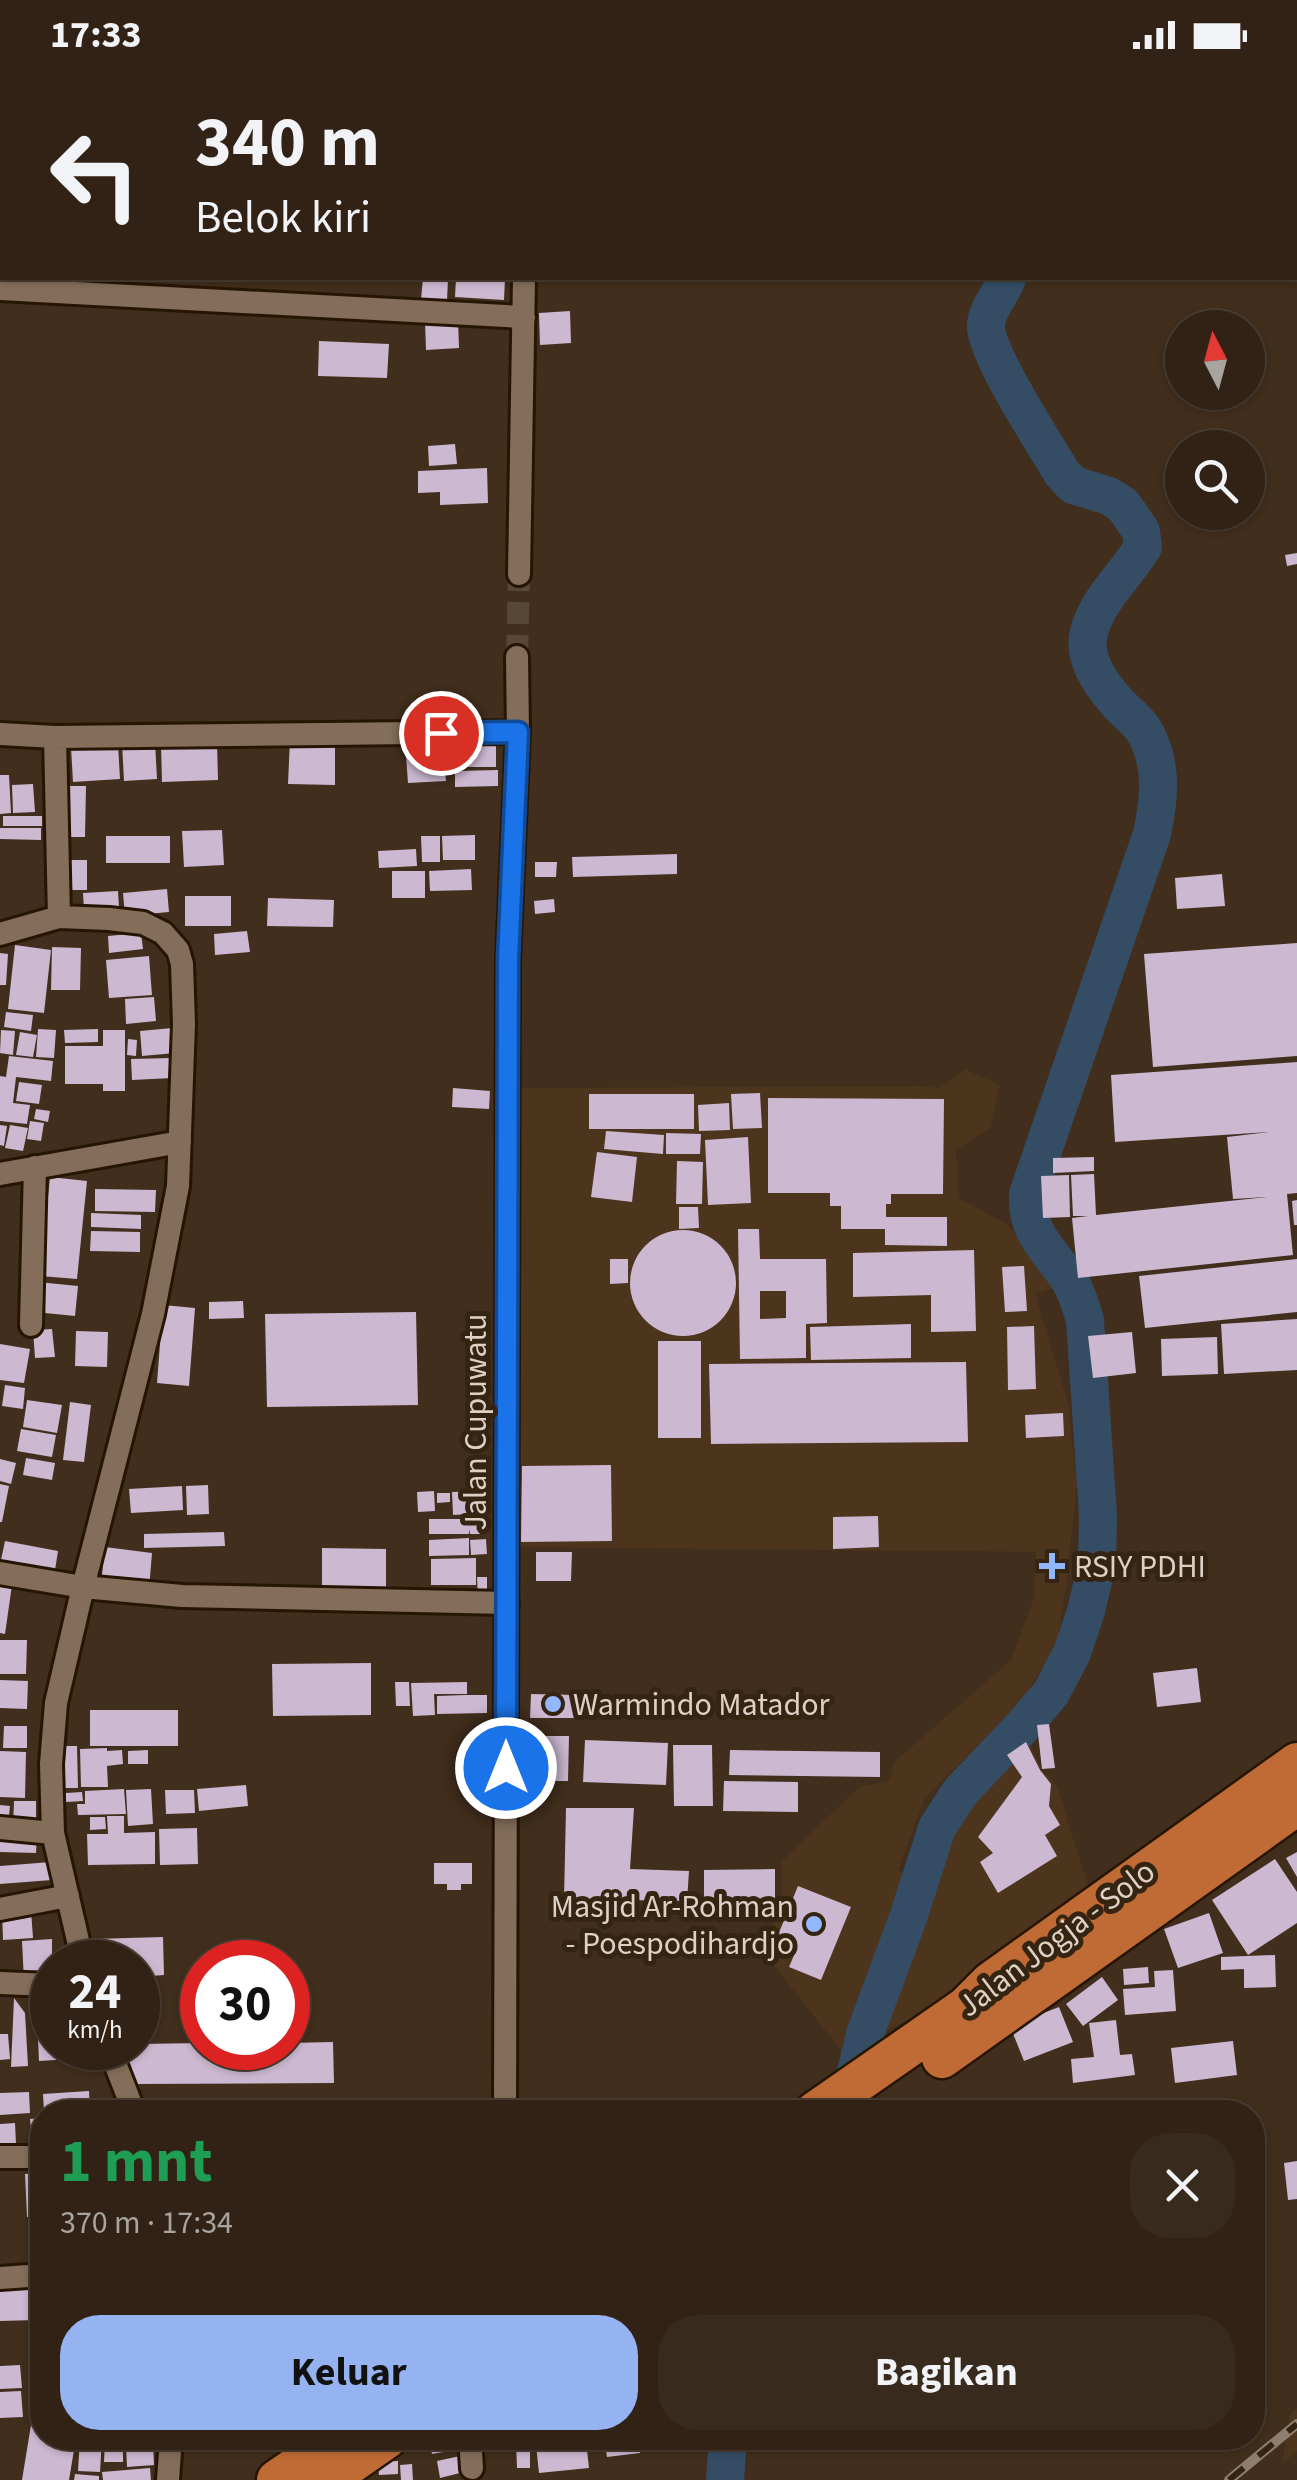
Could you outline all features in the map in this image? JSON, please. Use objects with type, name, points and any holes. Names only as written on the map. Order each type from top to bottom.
[{"type":"highway","name":"Jalan Jogja - Solo","points":[[884,2086],[991,1982],[1297,1763]]},
{"type":"highway","name":"Jalan Jogja - Solo","points":[[847,2100],[884,2086],[1297,1805]]},
{"type":"highway","points":[[277,2480],[344,2450]]},
{"type":"highway","points":[[327,2480],[358,2450]]},
{"type":"street","points":[[519,574],[524,280]]},
{"type":"street","points":[[0,290],[524,316]]},
{"type":"street","name":"Jalan Cupuwatu","points":[[505,2100],[508,960],[518,732],[517,656]]},
{"type":"street","points":[[0,734],[518,732]]},
{"type":"street","points":[[55,736],[59,917]]},
{"type":"street","points":[[0,934],[59,917],[143,923],[164,934],[178,950],[182,964],[184,1024],[178,1186],[152,1314],[56,1703],[51,1764],[53,1833],[79,1940]]},
{"type":"street","points":[[0,1174],[180,1142]]},
{"type":"street","points":[[31,1325],[36,1167]]},
{"type":"street","points":[[0,1572],[83,1587],[182,1596],[506,1603]]},
{"type":"street","points":[[0,1828],[53,1833]]},
{"type":"street","points":[[0,1909],[68,1896]]},
{"type":"street","points":[[0,1983],[30,1984]]},
{"type":"street","points":[[118,2070],[129,2100]]},
{"type":"street","points":[[0,2157],[30,2157]]},
{"type":"street","points":[[0,2278],[30,2275]]},
{"type":"street","points":[[168,2480],[170,2450]]},
{"type":"street","points":[[471,2450],[472,2468]]},
{"type":"shaded area","name":"RSIY PDHI","points":[[965,1069],[1000,1085],[990,1128],[956,1150],[959,1198],[1007,1224],[1060,1286],[1035,1294],[1068,1403],[1077,1484],[1057,1644],[1021,1703],[925,1798],[898,1870],[923,1882],[948,1820],[1003,1752],[1026,1735],[1042,1770],[1057,1786],[1092,1899],[989,1976],[844,2054],[764,1953],[782,1902],[782,1861],[859,1787],[889,1781],[894,1762],[1011,1660],[1034,1598],[1036,1552],[514,1547],[509,1195],[521,1088],[940,1088]]},
{"type":"shaded area","points":[[1297,2408],[1297,2451],[1282,2464],[1290,2414]]},
{"type":"water","points":[[674,1268],[682,1268],[689,1279],[682,1290],[674,1290],[667,1283],[667,1275]]},
{"type":"building","points":[[423,280],[448,280],[447,301],[421,299]]},
{"type":"building","points":[[456,280],[505,280],[504,300],[455,297]]},
{"type":"building","points":[[570,311],[571,343],[540,345],[539,313]]},
{"type":"building","points":[[458,319],[459,348],[426,350],[425,321]]},
{"type":"building","points":[[319,341],[389,344],[387,378],[318,376]]},
{"type":"building","points":[[455,444],[457,464],[429,466],[428,446]]},
{"type":"building","points":[[487,468],[488,503],[440,505],[440,492],[418,493],[418,471]]},
{"type":"building","points":[[1297,553],[1297,564],[1287,566],[1285,555]]},
{"type":"building","points":[[290,739],[335,740],[335,785],[288,784]]},
{"type":"building","points":[[443,740],[446,781],[408,783],[405,742]]},
{"type":"building","points":[[155,741],[157,779],[124,781],[122,743]]},
{"type":"building","points":[[217,742],[218,780],[162,782],[161,744]]},
{"type":"building","points":[[118,744],[120,779],[73,782],[71,747]]},
{"type":"building","points":[[496,744],[496,767],[455,767],[455,745]]},
{"type":"building","points":[[498,770],[498,786],[455,787],[455,771]]},
{"type":"building","points":[[0,775],[9,775],[11,813],[0,814]]},
{"type":"building","points":[[33,784],[35,812],[13,813],[12,785]]},
{"type":"building","points":[[68,786],[86,786],[85,837],[67,837]]},
{"type":"building","points":[[3,816],[42,816],[42,826],[3,826]]},
{"type":"building","points":[[0,828],[41,828],[41,840],[0,839]]},
{"type":"building","points":[[222,830],[224,865],[184,867],[182,831]]},
{"type":"building","points":[[475,835],[475,860],[443,860],[442,836]]},
{"type":"building","points":[[106,836],[170,836],[170,863],[106,863]]},
{"type":"building","points":[[421,836],[440,836],[440,862],[422,862]]},
{"type":"building","points":[[416,849],[417,866],[379,868],[378,851]]},
{"type":"building","points":[[677,854],[677,874],[573,877],[572,857]]},
{"type":"building","points":[[66,860],[87,860],[87,890],[66,890]]},
{"type":"building","points":[[535,862],[557,862],[556,877],[535,877]]},
{"type":"building","points":[[471,869],[472,890],[430,891],[429,871]]},
{"type":"building","points":[[392,871],[425,871],[425,898],[392,898]]},
{"type":"building","points":[[1222,874],[1225,906],[1177,909],[1175,878]]},
{"type":"building","points":[[167,889],[169,912],[125,916],[123,893]]},
{"type":"building","points":[[118,891],[119,908],[84,910],[83,893]]},
{"type":"building","points":[[185,896],[231,896],[231,926],[185,926]]},
{"type":"building","points":[[268,898],[334,900],[333,927],[267,926]]},
{"type":"building","points":[[554,899],[555,912],[535,914],[534,901]]},
{"type":"building","points":[[247,931],[250,952],[215,955],[214,934]]},
{"type":"building","points":[[141,933],[143,949],[109,953],[108,936]]},
{"type":"building","points":[[1297,943],[1297,1056],[1153,1067],[1144,954]]},
{"type":"building","points":[[15,945],[51,950],[44,1013],[8,1009]]},
{"type":"building","points":[[52,947],[81,948],[80,990],[51,990]]},
{"type":"building","points":[[0,953],[8,954],[6,985],[0,985]]},
{"type":"building","points":[[149,956],[152,995],[109,998],[106,960]]},
{"type":"building","points":[[154,997],[156,1021],[126,1024],[125,999]]},
{"type":"building","points":[[6,1012],[33,1015],[31,1031],[4,1027]]},
{"type":"building","points":[[172,1028],[175,1053],[142,1056],[140,1031]]},
{"type":"building","points":[[38,1029],[56,1030],[54,1058],[36,1057]]},
{"type":"building","points":[[98,1029],[98,1042],[65,1043],[64,1030]]},
{"type":"building","points":[[1,1030],[15,1031],[13,1055],[0,1053]]},
{"type":"building","points":[[103,1030],[125,1030],[125,1091],[103,1091],[103,1084],[65,1084],[65,1046],[103,1046]]},
{"type":"building","points":[[20,1032],[37,1035],[33,1057],[16,1055]]},
{"type":"building","points":[[128,1039],[137,1040],[136,1056],[127,1055]]},
{"type":"building","points":[[9,1056],[53,1061],[51,1081],[16,1077],[13,1103],[30,1105],[27,1124],[0,1121],[0,1076],[6,1077]]},
{"type":"building","points":[[171,1058],[172,1078],[132,1080],[131,1059]]},
{"type":"building","points":[[1297,1062],[1297,1193],[1287,1194],[1293,1255],[1078,1278],[1072,1218],[1088,1216],[1073,1216],[1071,1175],[1094,1174],[1096,1215],[1267,1197],[1233,1199],[1227,1137],[1269,1132],[1115,1142],[1111,1075]]},
{"type":"building","points":[[19,1082],[42,1085],[39,1104],[16,1101]]},
{"type":"building","points":[[453,1088],[490,1091],[489,1109],[452,1107]]},
{"type":"building","points":[[760,1093],[762,1128],[733,1129],[731,1094]]},
{"type":"building","points":[[589,1094],[694,1094],[694,1129],[589,1129]]},
{"type":"building","points":[[768,1098],[944,1099],[943,1194],[891,1194],[886,1217],[947,1217],[947,1246],[885,1245],[885,1229],[841,1229],[841,1206],[830,1206],[830,1193],[768,1193]]},
{"type":"building","points":[[729,1103],[730,1130],[699,1131],[698,1105]]},
{"type":"building","points":[[36,1109],[50,1111],[48,1122],[34,1119]]},
{"type":"building","points":[[30,1121],[44,1123],[41,1141],[27,1139]]},
{"type":"building","points":[[0,1125],[7,1126],[4,1146],[0,1145]]},
{"type":"building","points":[[10,1125],[28,1128],[23,1151],[5,1148]]},
{"type":"building","points":[[606,1131],[664,1135],[663,1154],[604,1149]]},
{"type":"building","points":[[666,1133],[701,1134],[700,1154],[666,1154]]},
{"type":"building","points":[[748,1137],[751,1203],[708,1205],[705,1140]]},
{"type":"building","points":[[597,1152],[637,1157],[632,1202],[591,1197]]},
{"type":"building","points":[[1094,1157],[1094,1171],[1053,1173],[1053,1158]]},
{"type":"building","points":[[677,1161],[703,1162],[702,1204],[676,1204]]},
{"type":"building","points":[[1069,1175],[1070,1217],[1043,1218],[1041,1176]]},
{"type":"building","points":[[50,1177],[87,1181],[77,1279],[40,1276]]},
{"type":"building","points":[[95,1189],[156,1190],[155,1212],[95,1211]]},
{"type":"building","points":[[1297,1200],[1297,1225],[1294,1225],[1292,1201]]},
{"type":"building","points":[[679,1207],[698,1207],[699,1228],[679,1229]]},
{"type":"building","points":[[91,1213],[141,1215],[141,1229],[91,1227]]},
{"type":"building","points":[[738,1229],[759,1229],[760,1259],[826,1259],[827,1323],[806,1324],[806,1358],[740,1359]],"holes":[[[760,1291],[786,1291],[786,1318],[760,1319]]]},
{"type":"building","points":[[683,1230],[703,1234],[720,1246],[732,1263],[736,1283],[732,1303],[720,1320],[703,1332],[683,1336],[663,1332],[646,1320],[634,1303],[630,1283],[634,1263],[646,1246],[663,1234]]},
{"type":"building","points":[[91,1231],[140,1232],[140,1252],[90,1251]]},
{"type":"building","points":[[974,1250],[976,1331],[931,1332],[931,1295],[853,1297],[853,1253]]},
{"type":"building","points":[[610,1259],[628,1259],[628,1283],[610,1284]]},
{"type":"building","points":[[1297,1259],[1297,1312],[1145,1328],[1139,1276]]},
{"type":"building","points":[[1024,1266],[1027,1311],[1005,1312],[1002,1267]]},
{"type":"building","points":[[38,1282],[78,1286],[75,1316],[35,1312]]},
{"type":"building","points":[[243,1301],[244,1318],[209,1319],[209,1302]]},
{"type":"building","points":[[163,1305],[195,1308],[189,1386],[157,1383]]},
{"type":"building","points":[[416,1312],[418,1405],[267,1407],[265,1314]]},
{"type":"building","points":[[1297,1319],[1297,1370],[1224,1374],[1221,1324]]},
{"type":"building","points":[[911,1324],[911,1358],[811,1360],[810,1327]]},
{"type":"building","points":[[1034,1326],[1036,1389],[1008,1390],[1007,1327]]},
{"type":"building","points":[[52,1329],[55,1357],[35,1358],[33,1330]]},
{"type":"building","points":[[76,1331],[108,1332],[107,1367],[75,1366]]},
{"type":"building","points":[[1132,1332],[1136,1373],[1093,1378],[1088,1336]]},
{"type":"building","points":[[1217,1337],[1218,1374],[1162,1376],[1161,1339]]},
{"type":"building","points":[[658,1341],[701,1341],[701,1438],[658,1438]]},
{"type":"building","points":[[0,1344],[30,1349],[24,1383],[0,1380]]},
{"type":"building","points":[[966,1362],[968,1442],[711,1444],[709,1364]]},
{"type":"building","points":[[5,1385],[25,1388],[23,1409],[2,1406]]},
{"type":"building","points":[[27,1400],[62,1405],[57,1433],[23,1427]]},
{"type":"building","points":[[70,1402],[91,1405],[84,1462],[63,1460]]},
{"type":"building","points":[[1063,1413],[1064,1436],[1026,1438],[1025,1415]]},
{"type":"building","points":[[21,1429],[56,1435],[52,1457],[17,1451]]},
{"type":"building","points":[[26,1458],[55,1463],[52,1480],[23,1475]]},
{"type":"building","points":[[0,1459],[16,1463],[11,1484],[0,1481]]},
{"type":"building","points":[[611,1465],[612,1541],[521,1542],[522,1466]]},
{"type":"building","points":[[0,1484],[9,1486],[2,1522],[0,1522]]},
{"type":"building","points":[[208,1485],[209,1514],[187,1515],[186,1486]]},
{"type":"building","points":[[182,1486],[183,1510],[131,1513],[129,1489]]},
{"type":"building","points":[[434,1491],[435,1511],[418,1512],[417,1492]]},
{"type":"building","points":[[483,1491],[484,1513],[453,1515],[452,1492]]},
{"type":"building","points":[[437,1493],[450,1493],[450,1502],[437,1503]]},
{"type":"building","points":[[878,1516],[879,1547],[833,1549],[833,1517]]},
{"type":"building","points":[[429,1519],[485,1519],[485,1534],[470,1534],[470,1529],[469,1534],[429,1534]]},
{"type":"building","points":[[224,1532],[225,1546],[144,1548],[144,1534]]},
{"type":"building","points":[[469,1538],[469,1555],[429,1556],[429,1540]]},
{"type":"building","points":[[486,1539],[487,1554],[471,1555],[470,1540]]},
{"type":"building","points":[[5,1541],[58,1551],[55,1570],[1,1560]]},
{"type":"building","points":[[105,1547],[152,1553],[149,1589],[101,1584]]},
{"type":"building","points":[[322,1548],[386,1549],[386,1596],[322,1595]]},
{"type":"building","points":[[536,1552],[572,1552],[571,1581],[536,1581]]},
{"type":"building","points":[[476,1558],[476,1585],[431,1585],[431,1559]]},
{"type":"building","points":[[477,1577],[487,1577],[487,1599],[478,1599]]},
{"type":"building","points":[[0,1584],[12,1585],[5,1634],[0,1633]]},
{"type":"building","points":[[0,1640],[27,1640],[26,1674],[0,1674]]},
{"type":"building","points":[[371,1663],[371,1715],[273,1716],[272,1664]]},
{"type":"building","points":[[1197,1668],[1201,1702],[1157,1707],[1153,1673]]},
{"type":"building","points":[[0,1680],[28,1681],[27,1709],[0,1708]]},
{"type":"building","points":[[395,1682],[409,1682],[410,1706],[396,1706]]},
{"type":"building","points":[[467,1682],[467,1694],[434,1694],[435,1715],[413,1716],[411,1683]]},
{"type":"building","points":[[531,1694],[577,1695],[577,1718],[530,1718]]},
{"type":"building","points":[[487,1695],[487,1713],[437,1714],[437,1696]]},
{"type":"building","points":[[90,1710],[178,1710],[178,1746],[90,1746]]},
{"type":"building","points":[[1049,1724],[1055,1768],[1042,1769],[1037,1725]]},
{"type":"building","points":[[4,1726],[27,1726],[27,1748],[3,1748]]},
{"type":"building","points":[[529,1736],[569,1736],[568,1781],[528,1781]]},
{"type":"building","points":[[585,1740],[668,1743],[666,1785],[583,1782]]},
{"type":"building","points":[[1026,1742],[1051,1784],[1049,1806],[1060,1825],[1045,1835],[1057,1856],[998,1893],[980,1862],[993,1853],[978,1837],[1022,1777],[1007,1755]]},
{"type":"building","points":[[673,1745],[712,1745],[713,1806],[674,1806]]},
{"type":"building","points":[[59,1746],[77,1746],[78,1788],[60,1788]]},
{"type":"building","points":[[80,1749],[122,1750],[123,1764],[107,1766],[108,1787],[81,1787]]},
{"type":"building","points":[[148,1750],[148,1764],[128,1764],[128,1751]]},
{"type":"building","points":[[730,1750],[880,1752],[880,1777],[729,1775]]},
{"type":"building","points":[[0,1751],[26,1752],[25,1798],[0,1797]]},
{"type":"building","points":[[724,1781],[798,1782],[798,1812],[723,1811]]},
{"type":"building","points":[[246,1785],[248,1806],[199,1811],[197,1789]]},
{"type":"building","points":[[124,1789],[126,1814],[78,1815],[77,1804],[85,1804],[85,1791]]},
{"type":"building","points":[[151,1789],[153,1824],[128,1826],[126,1790]]},
{"type":"building","points":[[165,1790],[194,1790],[195,1813],[166,1814]]},
{"type":"building","points":[[82,1792],[83,1801],[66,1802],[66,1793]]},
{"type":"building","points":[[14,1801],[36,1801],[36,1828],[13,1827]]},
{"type":"building","points":[[0,1805],[10,1806],[8,1825],[0,1824]]},
{"type":"building","points":[[566,1808],[634,1808],[630,1869],[689,1871],[687,1901],[564,1899]]},
{"type":"building","points":[[107,1816],[124,1816],[124,1833],[155,1832],[155,1864],[88,1865],[87,1834],[108,1834]]},
{"type":"building","points":[[90,1817],[105,1817],[106,1829],[90,1830]]},
{"type":"building","points":[[197,1828],[198,1864],[160,1865],[159,1829]]},
{"type":"building","points":[[0,1834],[37,1835],[36,1853],[0,1852]]},
{"type":"building","points":[[1297,1852],[1297,1877],[1286,1858]]},
{"type":"building","points":[[1275,1859],[1297,1892],[1297,1923],[1248,1955],[1212,1900]]},
{"type":"building","points":[[51,1862],[52,1880],[0,1884],[0,1866]]},
{"type":"building","points":[[434,1863],[472,1863],[472,1884],[461,1884],[461,1890],[447,1890],[447,1884],[434,1884]]},
{"type":"building","points":[[775,1869],[775,1905],[704,1905],[704,1870]]},
{"type":"building","name":"Masjid Ar-Rohman - Poespodihardjo","points":[[798,1886],[851,1907],[821,1980],[789,1967],[797,1948],[776,1940]]},
{"type":"building","points":[[31,1910],[33,1938],[3,1940],[2,1912]]},
{"type":"building","points":[[1209,1913],[1223,1953],[1178,1968],[1164,1929]]},
{"type":"building","points":[[163,1937],[164,1975],[160,1975],[160,1940],[93,1939]]},
{"type":"building","points":[[30,1940],[30,1981],[24,1981],[22,1941]]},
{"type":"building","points":[[1275,1955],[1276,1987],[1244,1988],[1244,1969],[1221,1970],[1221,1957]]},
{"type":"building","points":[[1148,1967],[1149,1983],[1124,1985],[1123,1969]]},
{"type":"building","points":[[1173,1970],[1176,2011],[1125,2015],[1123,1989],[1155,1987],[1154,1971]]},
{"type":"building","points":[[1102,1977],[1118,2000],[1083,2026],[1066,2004]]},
{"type":"building","points":[[14,1998],[25,2013],[28,2066],[11,2067]]},
{"type":"building","points":[[1059,2007],[1073,2042],[1024,2061],[1010,2026]]},
{"type":"building","points":[[1116,2020],[1120,2055],[1132,2054],[1135,2075],[1073,2083],[1071,2059],[1094,2057],[1089,2023]]},
{"type":"building","points":[[0,2034],[8,2034],[10,2059],[0,2060]]},
{"type":"building","points":[[1233,2041],[1237,2075],[1175,2083],[1171,2048]]},
{"type":"building","points":[[333,2042],[334,2083],[131,2084],[127,2070],[160,2070],[160,2044],[180,2043],[180,2070],[310,2070],[310,2043]]},
{"type":"building","points":[[89,2091],[89,2100],[43,2100],[43,2094]]},
{"type":"building","points":[[29,2092],[30,2113],[0,2115],[0,2093]]},
{"type":"building","points":[[15,2123],[16,2144],[0,2145],[0,2124]]},
{"type":"building","points":[[1297,2161],[1297,2199],[1288,2200],[1284,2163]]},
{"type":"building","points":[[25,2174],[30,2174],[30,2217],[27,2217]]},
{"type":"building","points":[[30,2283],[30,2320],[0,2321],[0,2285]]},
{"type":"building","points":[[20,2365],[22,2388],[0,2389],[0,2366]]},
{"type":"building","points":[[21,2391],[23,2417],[0,2418],[0,2392]]},
{"type":"building","points":[[30,2431],[30,2450],[74,2450],[69,2480],[22,2480]]},
{"type":"building","points":[[79,2450],[101,2450],[100,2472],[78,2471]]},
{"type":"building","points":[[105,2450],[123,2450],[123,2462],[104,2462]]},
{"type":"building","points":[[126,2450],[153,2450],[154,2465],[127,2467]]},
{"type":"building","points":[[516,2450],[530,2450],[530,2468],[517,2468]]},
{"type":"building","points":[[537,2450],[587,2450],[589,2468],[539,2473]]},
{"type":"building","points":[[606,2450],[640,2450],[640,2453],[607,2457]]},
{"type":"building","points":[[460,2456],[464,2472],[440,2478],[437,2461]]},
{"type":"building","points":[[398,2461],[398,2474],[379,2475],[378,2462]]},
{"type":"building","points":[[412,2464],[413,2480],[401,2480],[400,2465]]},
{"type":"building","points":[[150,2468],[151,2480],[103,2480],[102,2472]]},
{"type":"building","points":[[75,2474],[99,2476],[99,2480],[74,2480]]},
{"type":"waterway","points":[[850,2100],[865,2034],[937,1828],[960,1792],[1051,1693],[1072,1653],[1097,1564],[1098,1516],[1085,1320],[1070,1281],[1035,1231],[1028,1194],[1152,834],[1158,796],[1152,748],[1141,726],[1099,678],[1090,660],[1087,641],[1098,609],[1143,547],[1141,531],[1123,505],[1109,496],[1073,485],[1062,473],[1006,378],[986,327],[988,314],[1006,280]]},
{"type":"waterway","points":[[725,2480],[727,2450]]},
{"type":"tunnel","points":[[517,657],[519,574]]},
{"type":"railway","points":[[1229,2480],[1297,2424]]},
{"type":"place","name":"RSIY PDHI","points":[[1052,1566]]},
{"type":"place","name":"Warmindo Matador","points":[[553,1704]]},
{"type":"place","name":"Masjid Ar-Rohman - Poespodihardjo","points":[[814,1924]]},
{"type":"route","points":[[441,733],[518,732],[508,960],[506,1768]]}]
